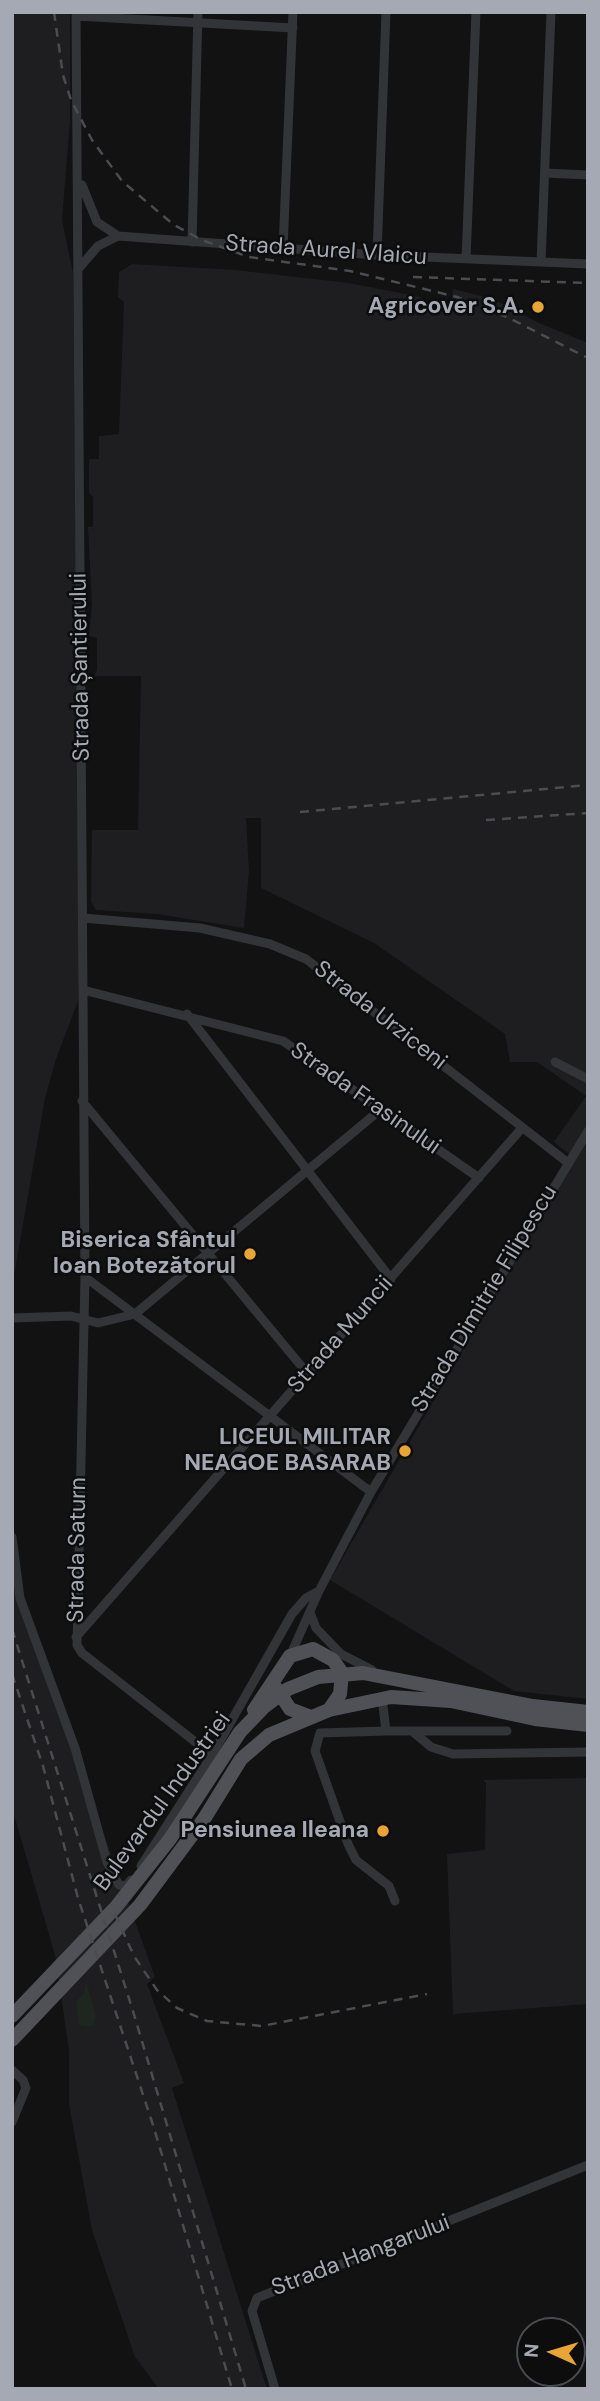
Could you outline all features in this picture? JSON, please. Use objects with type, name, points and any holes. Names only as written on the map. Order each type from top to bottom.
[{"type":"main road","points":[[240,1732],[290,1656],[313,1650],[334,1660],[342,1674],[340,1694],[328,1710]]},
{"type":"main road","points":[[277,1674],[279,1695],[290,1709],[311,1717]]},
{"type":"main road","name":"Bulevardul Industriei","points":[[12,2016],[132,1888],[178,1828],[240,1732],[279,1695],[318,1677],[342,1674],[383,1675],[533,1706],[588,1712]]},
{"type":"main road","name":"Bulevardul Industriei","points":[[12,2040],[140,1905],[221,1792],[241,1759],[278,1730],[328,1710],[382,1698],[426,1698],[536,1719],[588,1725]]},
{"type":"street","points":[[191,242],[198,12]]},
{"type":"street","points":[[283,249],[293,12]]},
{"type":"street","points":[[376,255],[386,12]]},
{"type":"street","points":[[466,259],[476,12]]},
{"type":"street","points":[[541,262],[551,12]]},
{"type":"street","points":[[76,14],[293,28]]},
{"type":"street","name":"Strada Șantierului","points":[[76,14],[84,1322]]},
{"type":"street","points":[[545,173],[588,175]]},
{"type":"street","points":[[78,269],[98,246],[118,236],[92,215],[79,175]]},
{"type":"street","name":"Strada Aurel Vlaicu","points":[[118,236],[376,255],[588,264]]},
{"type":"street","name":"Strada Urziceni","points":[[83,918],[200,928],[270,944],[306,959],[567,1162]]},
{"type":"street","name":"Strada Frasinului","points":[[83,990],[187,1014],[283,1041],[479,1178]]},
{"type":"street","points":[[187,1014],[391,1279]]},
{"type":"street","points":[[555,1062],[588,1079]]},
{"type":"street","points":[[82,1101],[307,1373]]},
{"type":"street","points":[[12,1318],[71,1316],[84,1322],[102,1323],[135,1314],[380,1110]]},
{"type":"street","name":"Strada Muncii","points":[[76,1637],[522,1128]]},
{"type":"street","name":"Strada Dimitrie Filipescu","points":[[12,1536],[18,1563],[19,1592],[26,1616],[47,1665],[107,1862],[117,1882],[126,1886],[212,1755],[292,1614],[306,1598],[319,1591],[370,1492],[588,1131]]},
{"type":"street","points":[[85,1277],[370,1492]]},
{"type":"street","name":"Strada Saturn","points":[[84,1322],[76,1637],[82,1653],[212,1755]]},
{"type":"street","points":[[290,1656],[319,1591]]},
{"type":"street","points":[[310,1612],[316,1628],[346,1658],[383,1675]]},
{"type":"street","points":[[324,1637],[334,1660]]},
{"type":"street","points":[[382,1698],[386,1731]]},
{"type":"street","points":[[395,1901],[389,1886],[356,1860],[352,1852],[316,1751],[320,1733],[328,1730],[507,1731]]},
{"type":"street","points":[[412,1731],[431,1747],[453,1754],[588,1752]]},
{"type":"street","points":[[12,2070],[23,2080],[26,2088],[12,2122]]},
{"type":"street","name":"Strada Hangarului","points":[[275,2389],[252,2311],[257,2298],[588,2165]]},
{"type":"shaded area","points":[[12,12],[70,12],[70,121],[62,220],[73,273],[80,939],[78,1001],[56,1059],[45,1098],[12,1287]]},
{"type":"shaded area","points":[[132,264],[235,270],[349,283],[421,297],[421,305],[448,306],[460,311],[463,304],[452,299],[453,289],[493,299],[539,323],[588,343],[588,1699],[514,1691],[330,1580],[574,1158],[554,1142],[586,1096],[537,1062],[510,1062],[505,1034],[374,943],[261,888],[261,818],[246,818],[249,871],[244,928],[157,914],[96,910],[91,902],[92,830],[138,830],[141,676],[94,676],[97,670],[97,638],[89,636],[92,605],[88,527],[93,527],[93,497],[89,493],[89,459],[99,459],[99,436],[119,434],[124,302],[118,297],[119,272]]},
{"type":"shaded area","points":[[12,1566],[58,1707],[155,1977],[147,1984],[184,2083],[172,2088],[267,2389],[159,2389],[135,2357],[92,2230],[69,2104],[69,2050],[55,1955],[12,1808]]},
{"type":"shaded area","points":[[588,1778],[588,2004],[453,2014],[447,1854],[485,1850],[486,1783],[483,1780]]},
{"type":"shaded area","points":[[86,1981],[96,2016],[93,2026],[85,2027],[79,2025],[76,2002],[84,1993]]},
{"type":"railway","points":[[54,12],[63,75],[71,100],[92,140],[122,181],[174,225],[202,240],[249,257],[350,271],[457,297],[507,317],[588,358]]},
{"type":"railway","points":[[413,277],[588,283]]},
{"type":"railway","points":[[300,812],[588,785]]},
{"type":"railway","points":[[486,820],[588,813]]},
{"type":"railway","points":[[12,1629],[132,2008],[246,2389]]},
{"type":"railway","points":[[12,1674],[43,1766],[78,1898],[153,2125],[232,2389]]},
{"type":"railway","points":[[115,1914],[134,1956],[157,1990],[177,2008],[207,2021],[262,2026],[427,1994]]},
{"type":"place","name":"Agricover S.A.","points":[[538,307]]},
{"type":"place","name":"Biserica Sfântul Ioan Botezătorul","points":[[250,1254]]},
{"type":"place","name":"LICEUL MILITAR NEAGOE BASARAB","points":[[405,1451]]},
{"type":"place","name":"Pensiunea Ileana","points":[[383,1831]]}]
